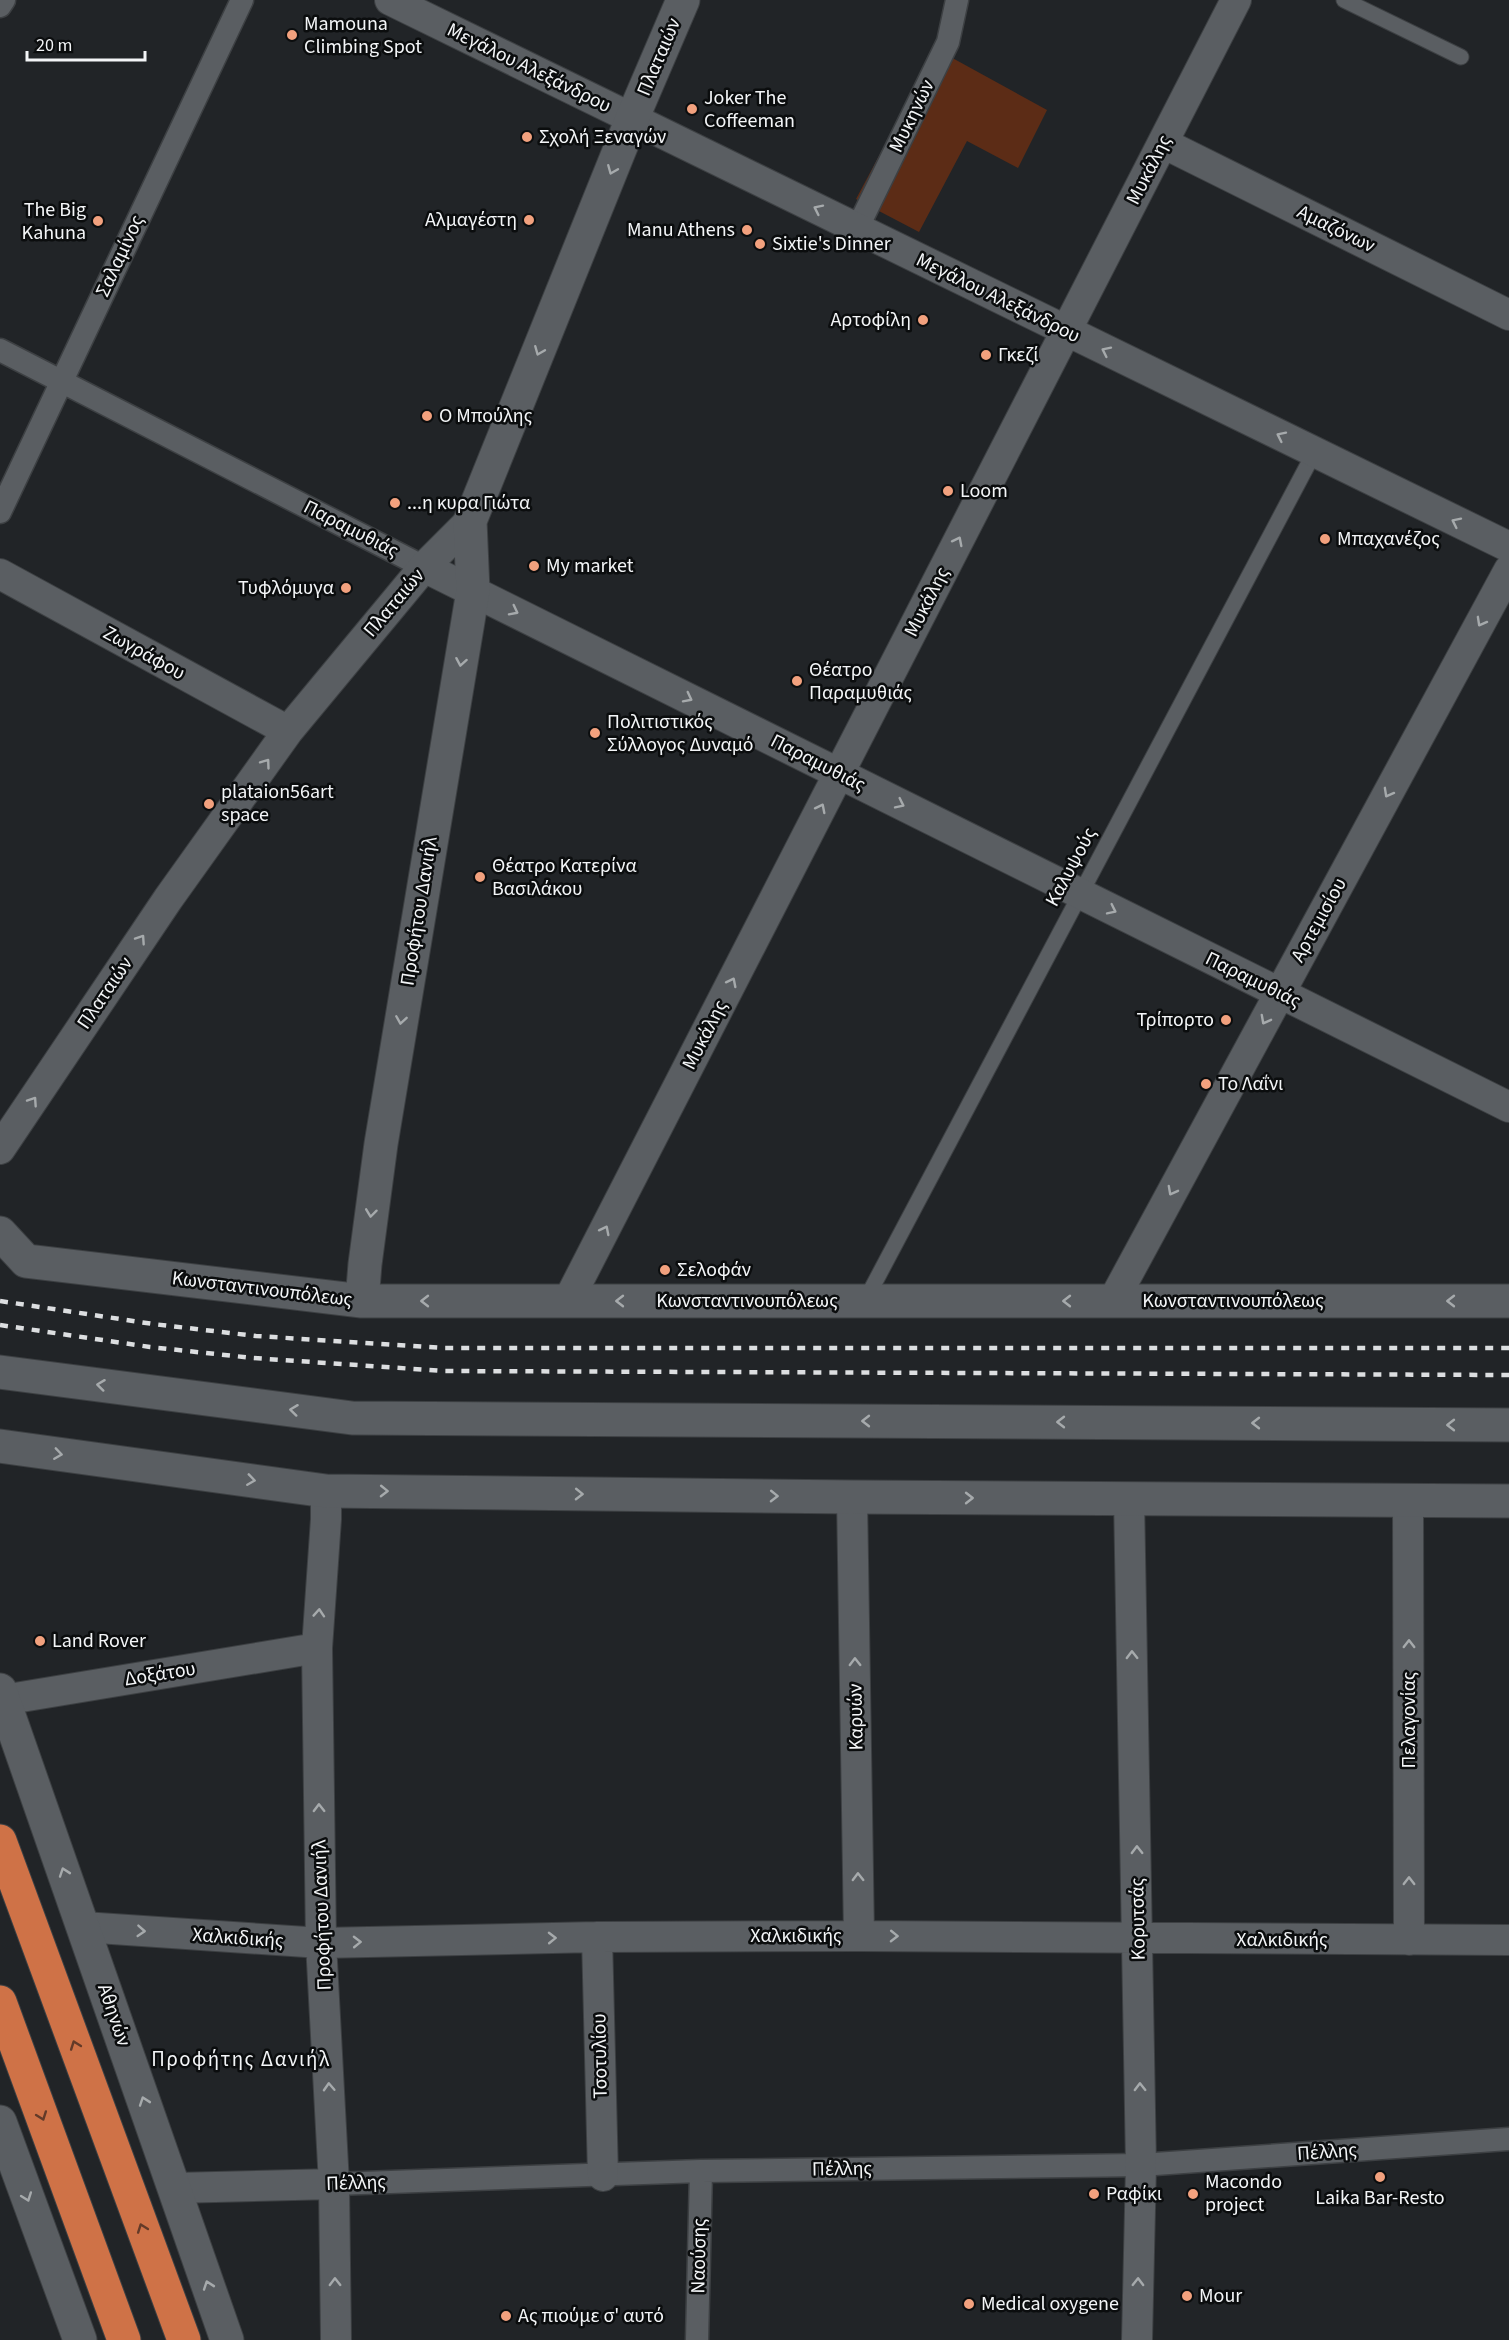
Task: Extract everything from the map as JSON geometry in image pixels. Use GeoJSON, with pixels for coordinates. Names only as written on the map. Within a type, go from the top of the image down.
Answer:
{"type":"FeatureCollection","features":[{"type":"Feature","properties":{"kind":"highway"},"geometry":{"type":"LineString","coordinates":[[0,1841],[184,2340]]}},
{"type":"Feature","properties":{"kind":"highway"},"geometry":{"type":"LineString","coordinates":[[0,2002],[124,2340]]}},
{"type":"Feature","properties":{"kind":"main road","name":"Πλαταιών"},"geometry":{"type":"LineString","coordinates":[[470,521],[632,119],[683,0]]}},
{"type":"Feature","properties":{"kind":"main road","name":"Προφήτου Δανιήλ"},"geometry":{"type":"LineString","coordinates":[[362,1301],[381,1144],[473,591],[470,521]]}},
{"type":"Feature","properties":{"kind":"main road","name":"Κωνσταντινουπόλεως"},"geometry":{"type":"LineString","coordinates":[[0,1233],[26,1261],[362,1301],[1509,1301]]}},
{"type":"Feature","properties":{"kind":"main road"},"geometry":{"type":"LineString","coordinates":[[0,1372],[352,1418],[1509,1425]]}},
{"type":"Feature","properties":{"kind":"main road"},"geometry":{"type":"LineString","coordinates":[[0,1446],[326,1491],[1509,1501]]}},
{"type":"Feature","properties":{"kind":"main road","name":"Αθηνών"},"geometry":{"type":"LineString","coordinates":[[2,1695],[227,2340]]}},
{"type":"Feature","properties":{"kind":"main road"},"geometry":{"type":"LineString","coordinates":[[0,2122],[80,2340]]}},
{"type":"Feature","properties":{"kind":"street"},"geometry":{"type":"LineString","coordinates":[[0,6],[4,0]]}},
{"type":"Feature","properties":{"kind":"street","name":"Σαλαμίνος"},"geometry":{"type":"LineString","coordinates":[[0,513],[242,0]]}},
{"type":"Feature","properties":{"kind":"street","name":"Μεγάλου Αλεξάνδρου"},"geometry":{"type":"LineString","coordinates":[[390,0],[1509,547]]}},
{"type":"Feature","properties":{"kind":"street","name":"Μυκηνών"},"geometry":{"type":"LineString","coordinates":[[857,229],[948,42],[957,0]]}},
{"type":"Feature","properties":{"kind":"street","name":"Μυκάλης"},"geometry":{"type":"LineString","coordinates":[[568,1301],[1236,0]]}},
{"type":"Feature","properties":{"kind":"street","name":"Αμαζόνων"},"geometry":{"type":"LineString","coordinates":[[1163,143],[1509,315]]}},
{"type":"Feature","properties":{"kind":"street","name":"Παραμυθιάς"},"geometry":{"type":"LineString","coordinates":[[0,350],[424,567],[1509,1107]]}},
{"type":"Feature","properties":{"kind":"street","name":"Πλαταιών"},"geometry":{"type":"LineString","coordinates":[[0,1149],[168,899],[288,732],[424,567],[470,521]]}},
{"type":"Feature","properties":{"kind":"street","name":"Αρτεμισίου"},"geometry":{"type":"LineString","coordinates":[[1113,1301],[1509,570]]}},
{"type":"Feature","properties":{"kind":"street","name":"Ζωγράφου"},"geometry":{"type":"LineString","coordinates":[[0,574],[288,732]]}},
{"type":"Feature","properties":{"kind":"street","name":"Προφήτου Δανιήλ"},"geometry":{"type":"LineString","coordinates":[[326,1491],[317,1648],[321,1943],[334,2184],[336,2340]]}},
{"type":"Feature","properties":{"kind":"street","name":"Καρυών"},"geometry":{"type":"LineString","coordinates":[[852,1497],[859,1936]]}},
{"type":"Feature","properties":{"kind":"street","name":"Κορυτσάς"},"geometry":{"type":"LineString","coordinates":[[1129,1498],[1139,1939],[1141,2165],[1137,2340]]}},
{"type":"Feature","properties":{"kind":"street","name":"Πελαγονίας"},"geometry":{"type":"LineString","coordinates":[[1408,1500],[1409,1940]]}},
{"type":"Feature","properties":{"kind":"street","name":"Δοξάτου"},"geometry":{"type":"LineString","coordinates":[[2,1695],[317,1648]]}},
{"type":"Feature","properties":{"kind":"street","name":"Χαλκιδικής"},"geometry":{"type":"LineString","coordinates":[[83,1927],[321,1943],[597,1936],[1509,1941]]}},
{"type":"Feature","properties":{"kind":"street","name":"Τσοτυλίου"},"geometry":{"type":"LineString","coordinates":[[597,1936],[603,2176]]}},
{"type":"Feature","properties":{"kind":"street","name":"Πέλλης"},"geometry":{"type":"LineString","coordinates":[[174,2188],[603,2176],[701,2171],[1141,2165],[1509,2139]]}},
{"type":"Feature","properties":{"kind":"street","name":"Ναούσης"},"geometry":{"type":"LineString","coordinates":[[697,2340],[701,2171]]}},
{"type":"Feature","properties":{"kind":"lane"},"geometry":{"type":"LineString","coordinates":[[1344,0],[1461,57]]}},
{"type":"Feature","properties":{"kind":"lane","name":"Καλυψούς"},"geometry":{"type":"LineString","coordinates":[[865,1301],[1314,453]]}},
{"type":"Feature","properties":{"kind":"shaded area"},"geometry":{"type":"Polygon","coordinates":[[[936,49],[1047,110],[1018,168],[967,141],[919,232],[856,199],[936,49]]]}},
{"type":"Feature","properties":{"kind":"railway"},"geometry":{"type":"LineString","coordinates":[[0,1301],[153,1324],[256,1336],[445,1348],[1509,1348]]}},
{"type":"Feature","properties":{"kind":"railway"},"geometry":{"type":"LineString","coordinates":[[0,1325],[150,1347],[253,1358],[444,1371],[1509,1375]]}},
{"type":"Feature","properties":{"kind":"place","name":"Mamouna Climbing Spot"},"geometry":{"type":"Point","coordinates":[292,35]}},
{"type":"Feature","properties":{"kind":"place","name":"Joker The Coffeeman"},"geometry":{"type":"Point","coordinates":[692,109]}},
{"type":"Feature","properties":{"kind":"place","name":"Σχολή Ξεναγών"},"geometry":{"type":"Point","coordinates":[527,137]}},
{"type":"Feature","properties":{"kind":"place","name":"Αλμαγέστη"},"geometry":{"type":"Point","coordinates":[529,220]}},
{"type":"Feature","properties":{"kind":"place","name":"The Big Kahuna"},"geometry":{"type":"Point","coordinates":[98,221]}},
{"type":"Feature","properties":{"kind":"place","name":"Manu Athens"},"geometry":{"type":"Point","coordinates":[747,230]}},
{"type":"Feature","properties":{"kind":"place","name":"Sixtie's Dinner"},"geometry":{"type":"Point","coordinates":[760,244]}},
{"type":"Feature","properties":{"kind":"place","name":"Αρτοφίλη"},"geometry":{"type":"Point","coordinates":[923,320]}},
{"type":"Feature","properties":{"kind":"place","name":"Γκεζί"},"geometry":{"type":"Point","coordinates":[986,355]}},
{"type":"Feature","properties":{"kind":"place","name":"Ο Μπούλης"},"geometry":{"type":"Point","coordinates":[427,416]}},
{"type":"Feature","properties":{"kind":"place","name":"Loom"},"geometry":{"type":"Point","coordinates":[948,491]}},
{"type":"Feature","properties":{"kind":"place","name":"...η κυρα Γιώτα"},"geometry":{"type":"Point","coordinates":[395,503]}},
{"type":"Feature","properties":{"kind":"place","name":"Μπαχανέζος"},"geometry":{"type":"Point","coordinates":[1325,539]}},
{"type":"Feature","properties":{"kind":"place","name":"My market"},"geometry":{"type":"Point","coordinates":[534,566]}},
{"type":"Feature","properties":{"kind":"place","name":"Τυφλόμυγα"},"geometry":{"type":"Point","coordinates":[346,588]}},
{"type":"Feature","properties":{"kind":"place","name":"Θέατρο Παραμυθιάς"},"geometry":{"type":"Point","coordinates":[797,681]}},
{"type":"Feature","properties":{"kind":"place","name":"Πολιτιστικός Σύλλογος Δυναμό"},"geometry":{"type":"Point","coordinates":[595,733]}},
{"type":"Feature","properties":{"kind":"place","name":"plataion56art space"},"geometry":{"type":"Point","coordinates":[209,804]}},
{"type":"Feature","properties":{"kind":"place","name":"Θέατρο Κατερίνα Βασιλάκου"},"geometry":{"type":"Point","coordinates":[480,877]}},
{"type":"Feature","properties":{"kind":"place","name":"Τρίπορτο"},"geometry":{"type":"Point","coordinates":[1226,1020]}},
{"type":"Feature","properties":{"kind":"place","name":"Το Λαΐνι"},"geometry":{"type":"Point","coordinates":[1206,1084]}},
{"type":"Feature","properties":{"kind":"place","name":"Σελοφάν"},"geometry":{"type":"Point","coordinates":[665,1270]}},
{"type":"Feature","properties":{"kind":"place","name":"Land Rover"},"geometry":{"type":"Point","coordinates":[40,1641]}},
{"type":"Feature","properties":{"kind":"place","name":"Laika Bar-Resto"},"geometry":{"type":"Point","coordinates":[1380,2177]}},
{"type":"Feature","properties":{"kind":"place","name":"Ραφίκι"},"geometry":{"type":"Point","coordinates":[1094,2194]}},
{"type":"Feature","properties":{"kind":"place","name":"Macondo project"},"geometry":{"type":"Point","coordinates":[1193,2194]}},
{"type":"Feature","properties":{"kind":"place","name":"Mour"},"geometry":{"type":"Point","coordinates":[1187,2296]}},
{"type":"Feature","properties":{"kind":"place","name":"Medical oxygene"},"geometry":{"type":"Point","coordinates":[969,2304]}},
{"type":"Feature","properties":{"kind":"place","name":"Ας πιούμε σ' αυτό"},"geometry":{"type":"Point","coordinates":[506,2316]}},
{"type":"Feature","properties":{"kind":"district","name":"Προφήτης Δανιήλ"},"geometry":{"type":"Point","coordinates":[241,2059]}}]}
